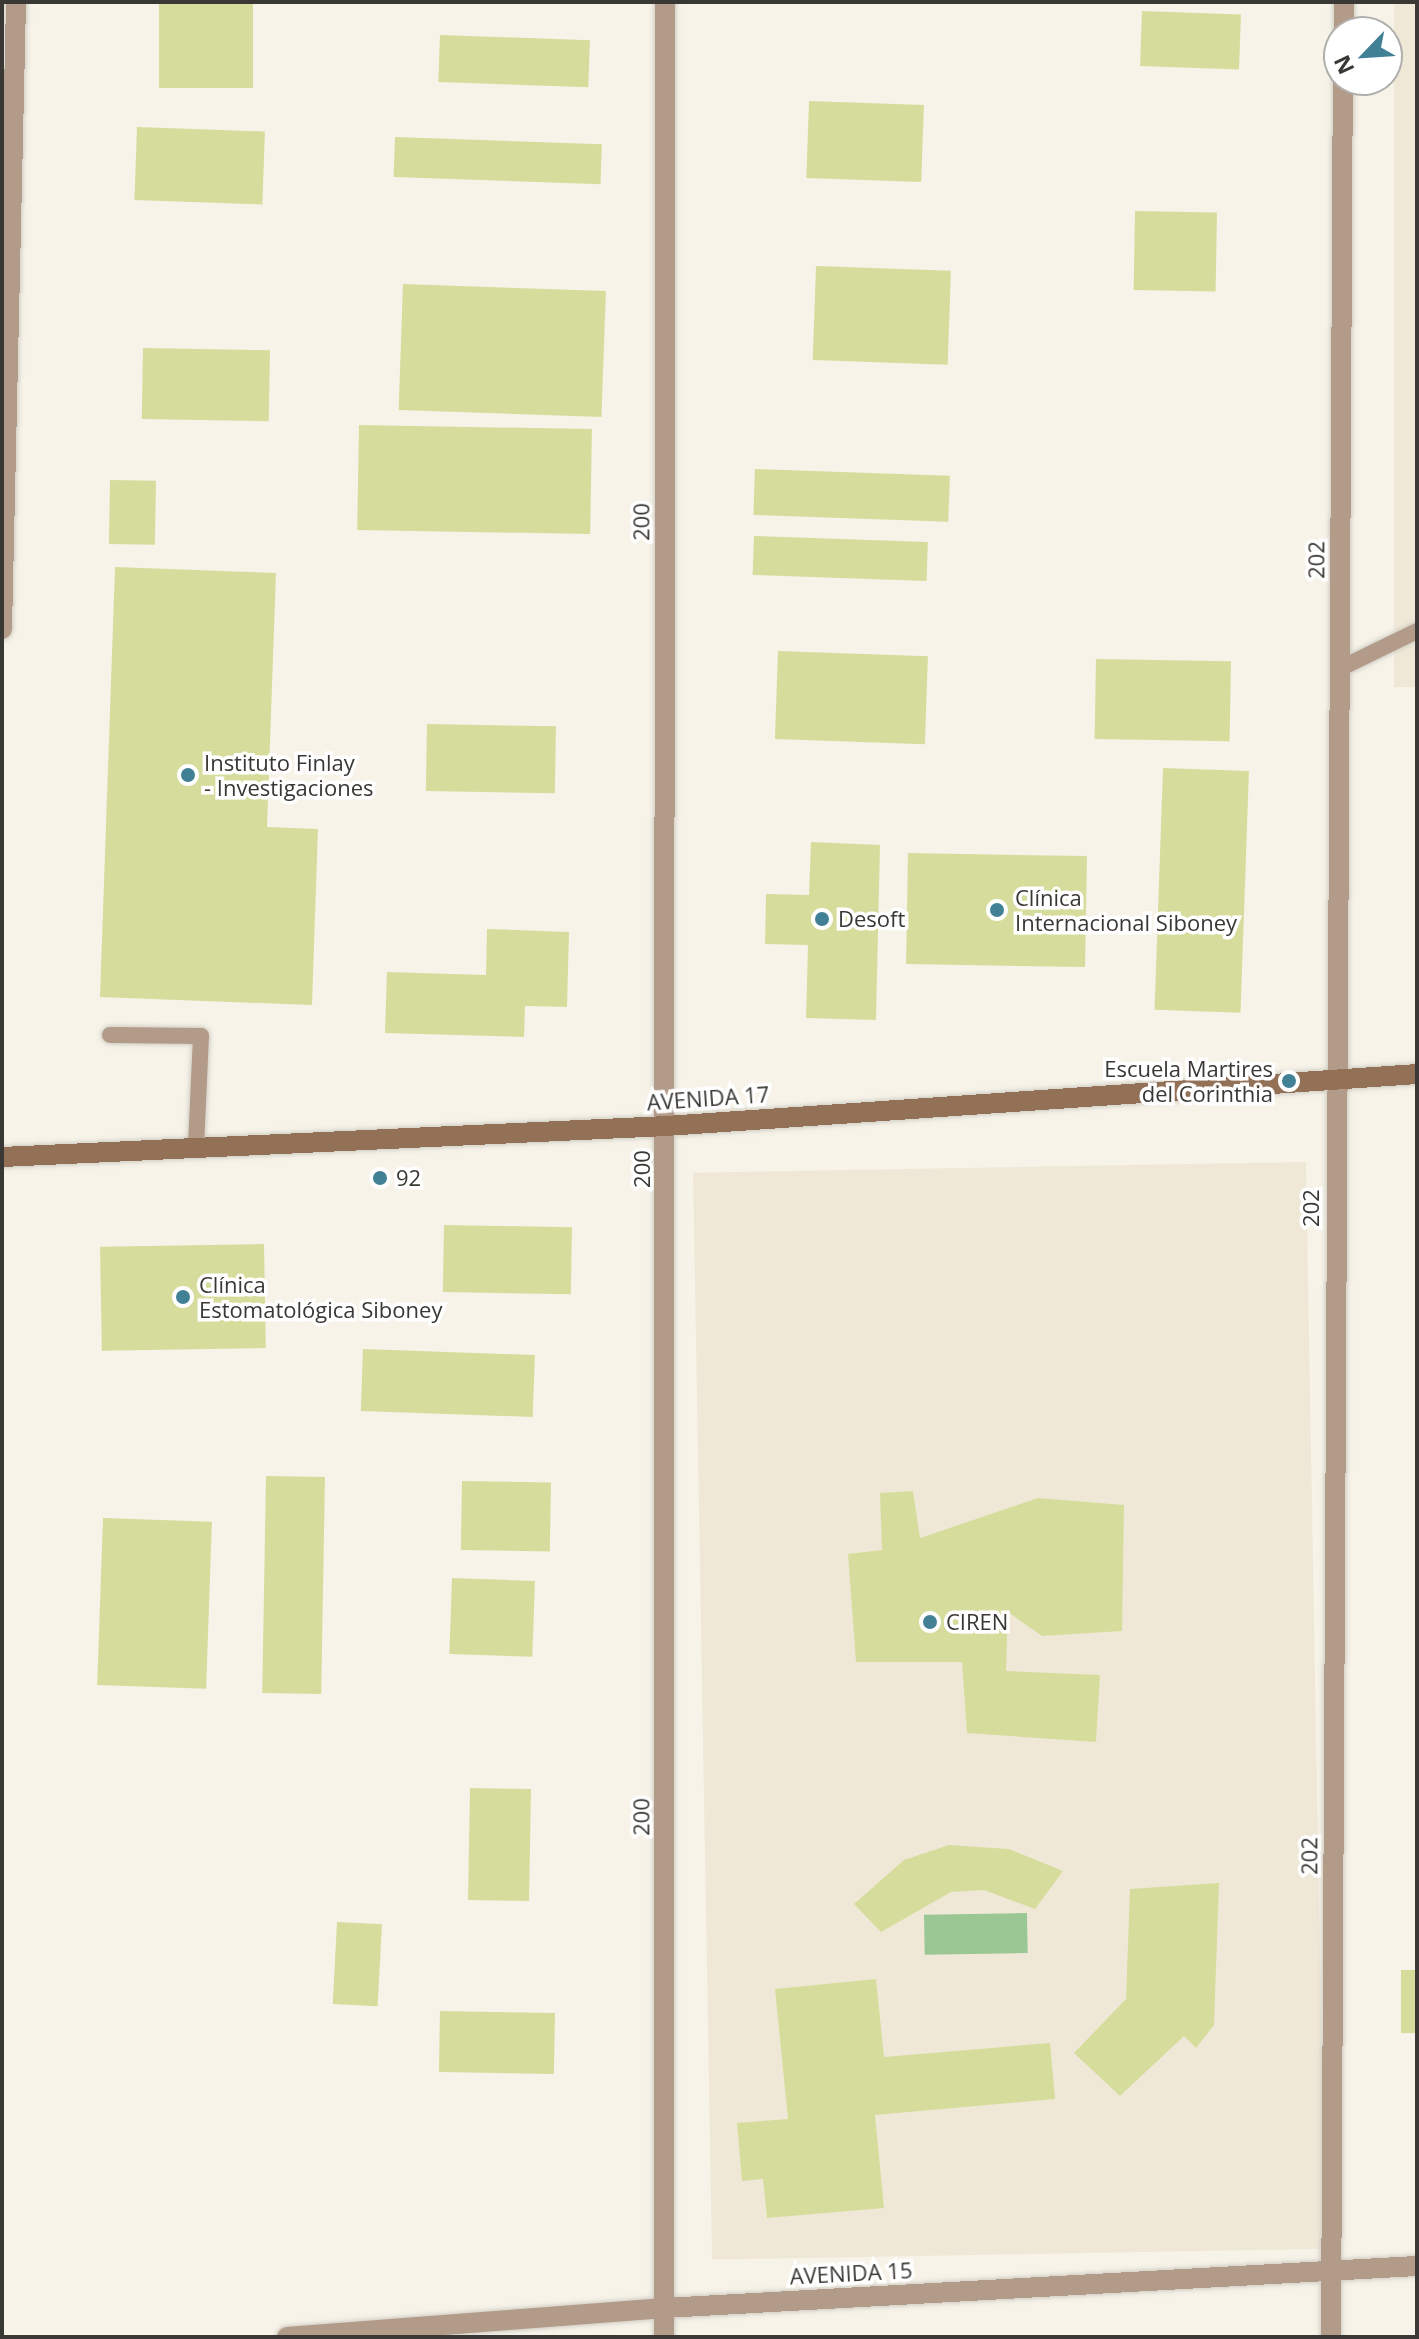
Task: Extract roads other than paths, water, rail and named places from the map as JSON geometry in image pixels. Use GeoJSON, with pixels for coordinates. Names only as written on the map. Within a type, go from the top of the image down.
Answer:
{"type":"FeatureCollection","features":[{"type":"Feature","properties":{"kind":"street"},"geometry":{"type":"LineString","coordinates":[[2,629],[16,2]]}},
{"type":"Feature","properties":{"kind":"street","name":"200"},"geometry":{"type":"LineString","coordinates":[[664,2337],[665,2]]}},
{"type":"Feature","properties":{"kind":"street","name":"202"},"geometry":{"type":"LineString","coordinates":[[1331,2337],[1343,96]]}},
{"type":"Feature","properties":{"kind":"street","name":"AVENIDA 17"},"geometry":{"type":"LineString","coordinates":[[2,1157],[666,1126],[1417,1074]]}},
{"type":"Feature","properties":{"kind":"street","name":"AVENIDA 15"},"geometry":{"type":"LineString","coordinates":[[287,2337],[665,2308],[1417,2266]]}},
{"type":"Feature","properties":{"kind":"lane"},"geometry":{"type":"LineString","coordinates":[[1339,669],[1417,631]]}},
{"type":"Feature","properties":{"kind":"lane"},"geometry":{"type":"LineString","coordinates":[[110,1035],[201,1036],[196,1148]]}},
{"type":"Feature","properties":{"kind":"place","name":"Instituto Finlay - Investigaciones"},"geometry":{"type":"Point","coordinates":[188,775]}},
{"type":"Feature","properties":{"kind":"place","name":"Clínica Internacional Siboney"},"geometry":{"type":"Point","coordinates":[997,910]}},
{"type":"Feature","properties":{"kind":"place","name":"Desoft"},"geometry":{"type":"Point","coordinates":[822,919]}},
{"type":"Feature","properties":{"kind":"place","name":"Escuela Martires del Corinthia"},"geometry":{"type":"Point","coordinates":[1289,1081]}},
{"type":"Feature","properties":{"kind":"place","name":"92"},"geometry":{"type":"Point","coordinates":[380,1178]}},
{"type":"Feature","properties":{"kind":"place","name":"Clínica Estomatológica Siboney"},"geometry":{"type":"Point","coordinates":[183,1297]}},
{"type":"Feature","properties":{"kind":"place","name":"CIREN"},"geometry":{"type":"Point","coordinates":[930,1622]}}]}
